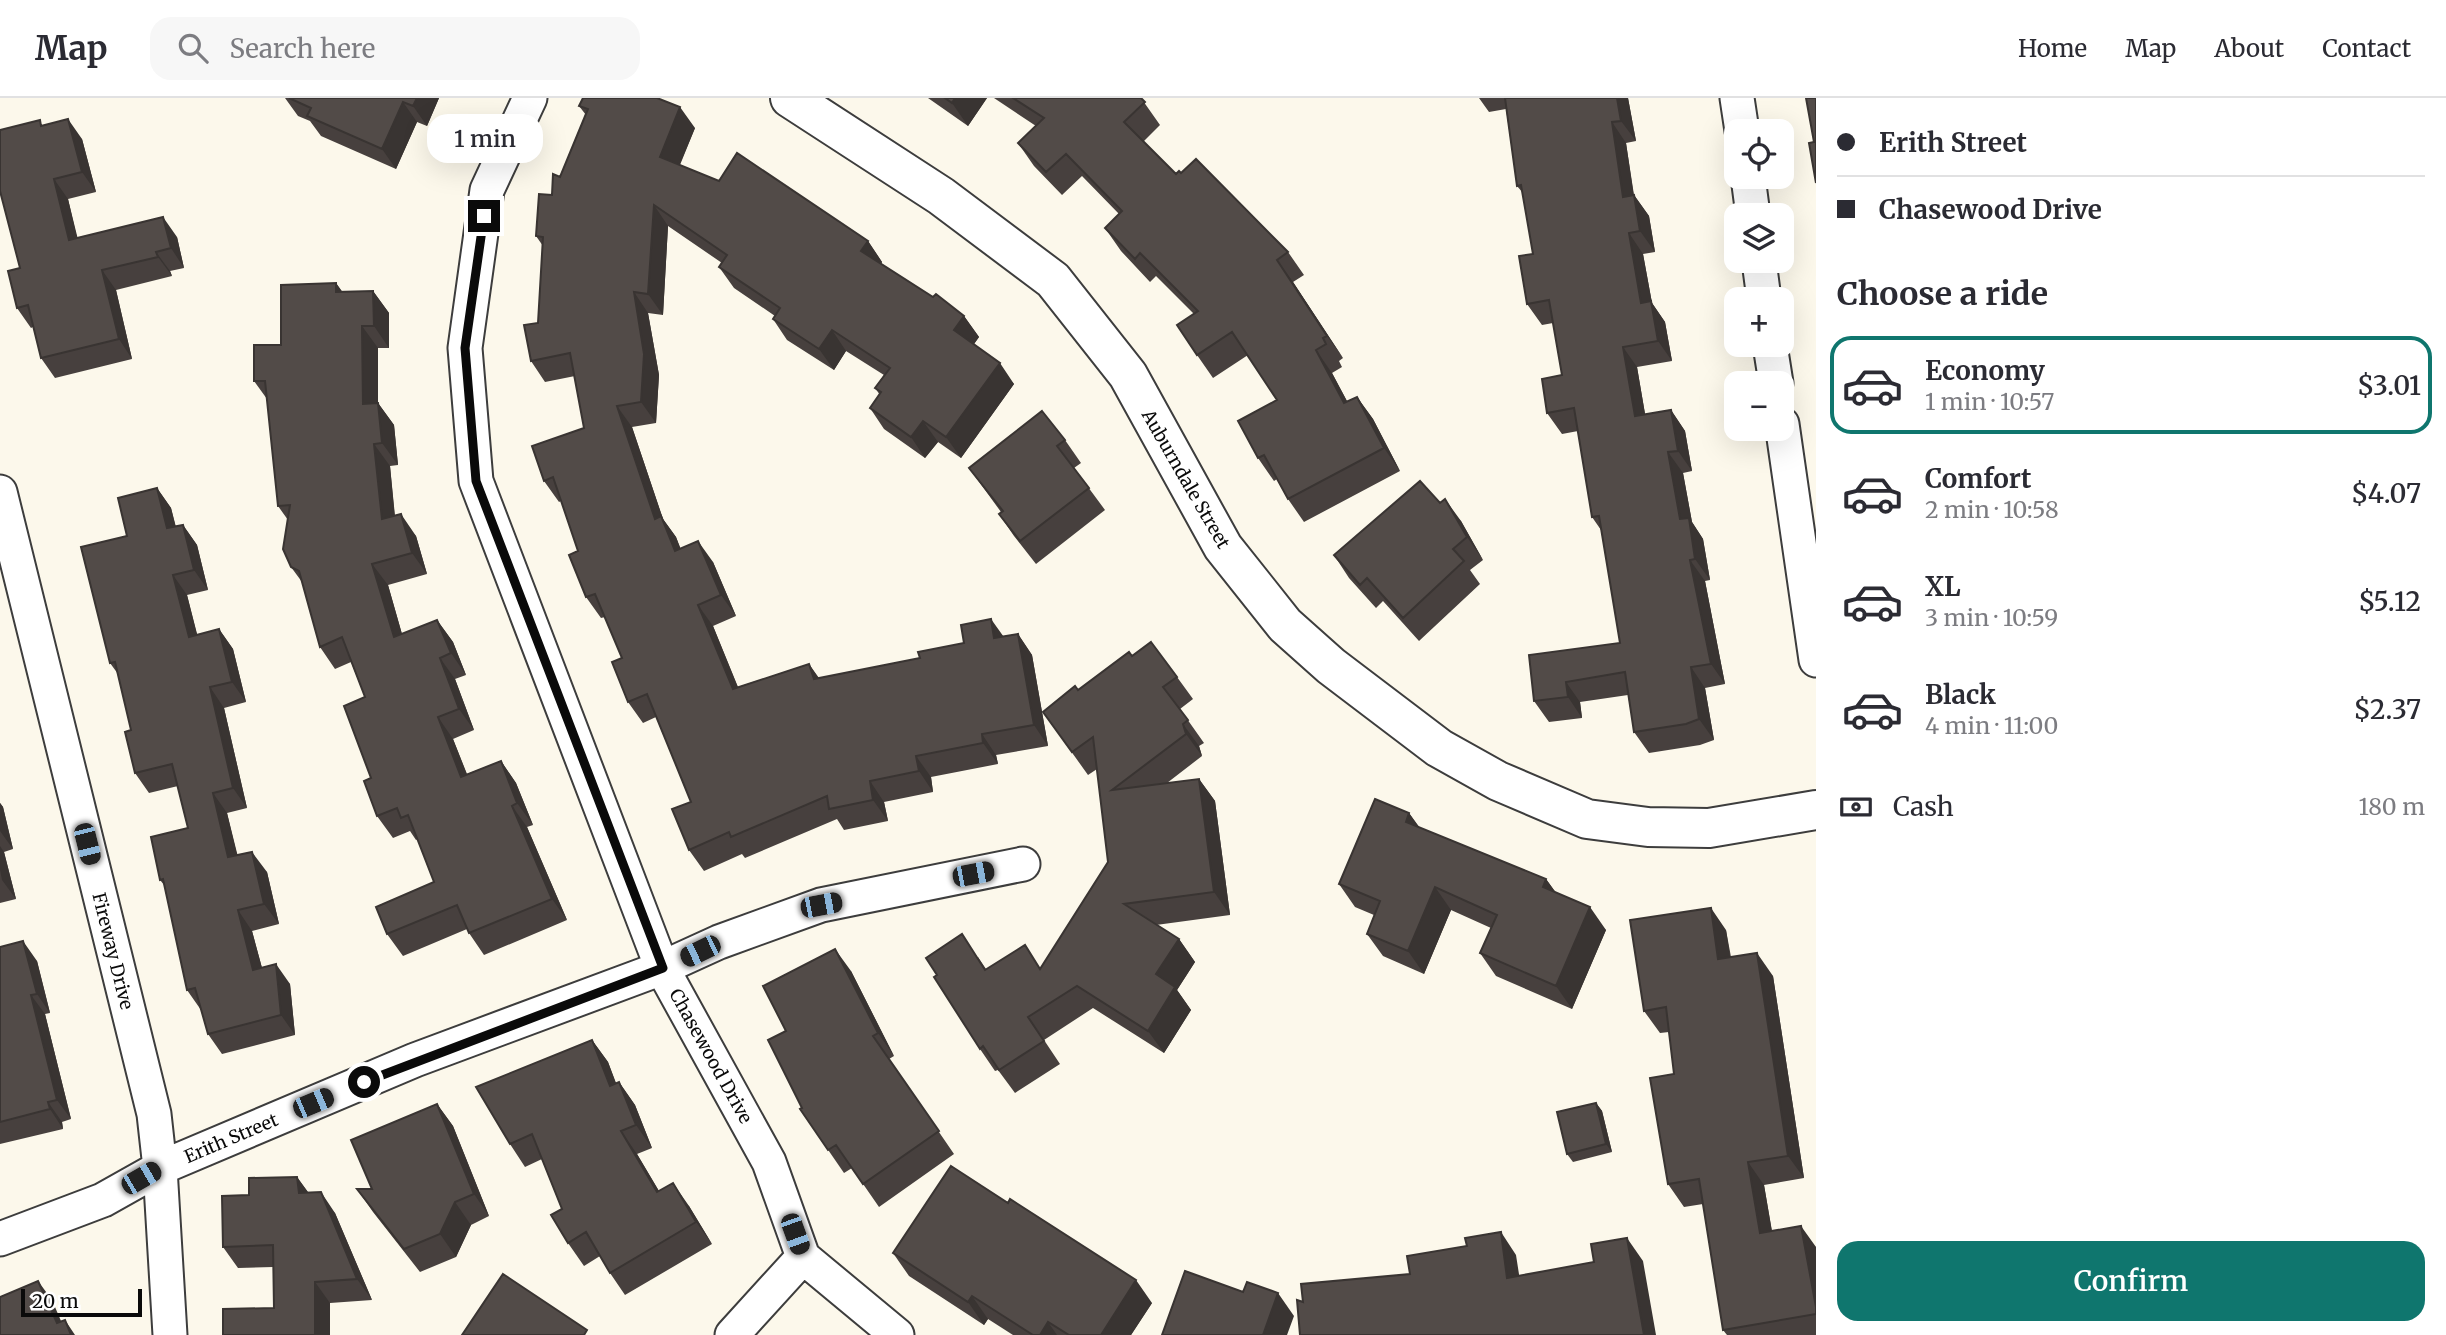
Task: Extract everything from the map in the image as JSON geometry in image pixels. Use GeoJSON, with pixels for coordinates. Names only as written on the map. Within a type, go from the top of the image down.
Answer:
{"type":"FeatureCollection","features":[{"type":"Feature","properties":{"kind":"street","name":"Chasewood Drive"},"geometry":{"type":"LineString","coordinates":[[530,98],[487,190],[465,348],[476,481],[663,968],[769,1162],[803,1257]]}},
{"type":"Feature","properties":{"kind":"street","name":"Auburndale Street"},"geometry":{"type":"LineString","coordinates":[[790,98],[942,195],[1053,280],[1128,375],[1223,547],[1285,625],[1331,666],[1439,748],[1498,781],[1587,820],[1648,827],[1709,828],[1816,810]]}},
{"type":"Feature","properties":{"kind":"street"},"geometry":{"type":"LineString","coordinates":[[1737,98],[1740,119]]}},
{"type":"Feature","properties":{"kind":"street"},"geometry":{"type":"LineString","coordinates":[[1784,441],[1816,660]]}},
{"type":"Feature","properties":{"kind":"street","name":"Fireway Drive"},"geometry":{"type":"LineString","coordinates":[[0,492],[154,1114],[160,1167],[170,1335]]}},
{"type":"Feature","properties":{"kind":"street","name":"Erith Street"},"geometry":{"type":"LineString","coordinates":[[0,1238],[103,1200],[160,1167],[415,1060],[663,968],[719,942],[821,905],[1024,864]]}},
{"type":"Feature","properties":{"kind":"street"},"geometry":{"type":"LineString","coordinates":[[732,1335],[803,1257],[897,1335]]}},
{"type":"Feature","properties":{"kind":"building"},"geometry":{"type":"Polygon","coordinates":[[[289,98],[417,98],[413,106],[403,102],[382,149],[307,116],[311,108],[289,98]]]}},
{"type":"Feature","properties":{"kind":"building"},"geometry":{"type":"Polygon","coordinates":[[[583,98],[657,98],[680,107],[660,157],[719,181],[737,153],[868,241],[861,251],[933,297],[936,294],[964,316],[954,330],[1000,363],[946,437],[923,421],[911,437],[870,408],[881,392],[875,388],[890,368],[832,330],[819,349],[773,319],[780,308],[719,267],[727,255],[654,205],[648,294],[634,292],[644,354],[641,402],[617,406],[655,519],[661,516],[675,551],[698,541],[721,595],[698,605],[733,689],[809,664],[814,679],[920,658],[918,652],[964,643],[961,625],[991,619],[994,638],[1018,634],[1034,725],[982,734],[983,743],[916,756],[919,771],[870,781],[873,800],[829,809],[827,796],[731,837],[729,832],[689,850],[672,809],[691,802],[647,694],[628,702],[612,662],[622,658],[595,594],[586,597],[569,555],[578,551],[553,477],[544,481],[532,446],[584,428],[570,353],[531,361],[524,325],[538,323],[543,237],[536,236],[539,194],[552,195],[553,174],[560,177],[588,109],[579,106],[583,98]]]}},
{"type":"Feature","properties":{"kind":"building"},"geometry":{"type":"Polygon","coordinates":[[[1013,98],[1141,98],[1145,102],[1124,122],[1176,174],[1179,171],[1181,173],[1196,159],[1288,252],[1277,260],[1327,336],[1323,338],[1326,344],[1316,350],[1344,403],[1357,397],[1384,448],[1288,499],[1264,455],[1258,458],[1238,421],[1277,400],[1232,332],[1197,355],[1177,325],[1198,311],[1140,253],[1135,259],[1105,228],[1122,211],[1066,154],[1046,172],[1018,143],[1044,118],[1013,98]]]}},
{"type":"Feature","properties":{"kind":"building"},"geometry":{"type":"Polygon","coordinates":[[[1505,98],[1617,98],[1621,121],[1612,122],[1623,197],[1634,195],[1640,231],[1629,233],[1641,303],[1651,301],[1658,341],[1623,347],[1635,416],[1671,410],[1678,451],[1668,452],[1680,519],[1689,518],[1695,559],[1690,560],[1711,664],[1691,667],[1699,719],[1686,724],[1634,732],[1625,672],[1566,682],[1568,697],[1534,701],[1529,655],[1620,643],[1599,516],[1592,517],[1574,408],[1547,413],[1542,379],[1562,375],[1549,300],[1527,304],[1519,256],[1533,254],[1521,185],[1517,186],[1505,98]]]}},
{"type":"Feature","properties":{"kind":"building"},"geometry":{"type":"Polygon","coordinates":[[[1806,98],[1816,98],[1816,183],[1809,143],[1814,142],[1806,98]]]}},
{"type":"Feature","properties":{"kind":"building"},"geometry":{"type":"Polygon","coordinates":[[[68,119],[82,172],[54,179],[69,240],[163,217],[171,248],[156,252],[158,257],[102,270],[119,339],[41,358],[28,305],[17,308],[8,271],[20,268],[0,191],[0,130],[40,120],[41,126],[68,119]]]}},
{"type":"Feature","properties":{"kind":"building"},"geometry":{"type":"Polygon","coordinates":[[[336,283],[336,292],[373,291],[374,326],[362,326],[363,404],[378,403],[382,443],[374,444],[382,519],[401,514],[412,553],[372,564],[394,637],[437,620],[451,653],[440,658],[459,709],[438,717],[461,777],[501,761],[517,803],[512,806],[552,899],[469,933],[457,905],[387,934],[376,907],[434,882],[408,815],[401,818],[397,808],[377,816],[364,781],[371,778],[344,706],[365,697],[342,637],[320,647],[299,571],[291,567],[283,549],[290,505],[278,506],[265,381],[254,381],[254,345],[281,345],[281,285],[336,283]]]}},
{"type":"Feature","properties":{"kind":"building"},"geometry":{"type":"Polygon","coordinates":[[[1042,411],[1065,440],[1057,446],[1089,488],[1020,541],[999,514],[1003,511],[969,468],[1042,411]]]}},
{"type":"Feature","properties":{"kind":"building"},"geometry":{"type":"Polygon","coordinates":[[[1420,481],[1440,503],[1445,499],[1467,537],[1453,549],[1464,561],[1403,618],[1367,578],[1360,585],[1334,555],[1420,481]]]}},
{"type":"Feature","properties":{"kind":"building"},"geometry":{"type":"Polygon","coordinates":[[[157,488],[167,528],[183,525],[194,570],[173,575],[189,637],[219,629],[232,682],[210,687],[233,788],[213,793],[228,857],[252,852],[264,904],[238,910],[253,970],[276,964],[281,1015],[208,1034],[195,988],[187,990],[151,837],[188,828],[172,764],[135,773],[125,732],[131,730],[115,662],[110,663],[81,547],[127,536],[118,498],[157,488]]]}},
{"type":"Feature","properties":{"kind":"building"},"geometry":{"type":"Polygon","coordinates":[[[1151,642],[1177,677],[1163,687],[1188,720],[1183,724],[1186,734],[1112,790],[1199,779],[1214,892],[1124,904],[1179,939],[1156,974],[1175,987],[1148,1031],[1077,986],[1028,1017],[1044,1041],[999,1070],[983,1046],[980,1049],[934,977],[937,975],[926,958],[962,934],[985,970],[1025,945],[1040,969],[1108,862],[1093,737],[1072,752],[1043,712],[1075,686],[1078,690],[1129,652],[1132,656],[1151,642]]]}},
{"type":"Feature","properties":{"kind":"building"},"geometry":{"type":"Polygon","coordinates":[[[1375,799],[1409,813],[1406,822],[1546,879],[1543,887],[1590,907],[1556,986],[1480,953],[1497,915],[1435,887],[1408,951],[1367,934],[1380,901],[1339,884],[1375,799]]]}},
{"type":"Feature","properties":{"kind":"building"},"geometry":{"type":"Polygon","coordinates":[[[1711,908],[1718,959],[1757,953],[1788,1156],[1748,1162],[1760,1233],[1801,1226],[1816,1307],[1816,1314],[1723,1330],[1699,1179],[1668,1184],[1650,1078],[1674,1074],[1666,1007],[1644,1011],[1630,920],[1711,908]]]}},
{"type":"Feature","properties":{"kind":"building"},"geometry":{"type":"Polygon","coordinates":[[[23,941],[37,994],[31,995],[57,1100],[48,1102],[50,1109],[0,1122],[0,947],[23,941]]]}},
{"type":"Feature","properties":{"kind":"building"},"geometry":{"type":"Polygon","coordinates":[[[835,949],[878,1033],[873,1036],[939,1131],[863,1184],[836,1145],[828,1150],[800,1109],[802,1108],[768,1040],[786,1031],[763,986],[835,949]]]}},
{"type":"Feature","properties":{"kind":"building"},"geometry":{"type":"Polygon","coordinates":[[[592,1040],[610,1086],[619,1082],[636,1125],[621,1131],[657,1192],[673,1183],[696,1222],[610,1273],[586,1232],[568,1243],[551,1215],[562,1209],[532,1134],[510,1144],[476,1087],[592,1040]]]}},
{"type":"Feature","properties":{"kind":"building"},"geometry":{"type":"Polygon","coordinates":[[[1596,1103],[1606,1144],[1567,1154],[1557,1112],[1596,1103]]]}},
{"type":"Feature","properties":{"kind":"building"},"geometry":{"type":"Polygon","coordinates":[[[437,1104],[474,1194],[455,1202],[440,1234],[404,1249],[357,1189],[372,1189],[351,1140],[437,1104]]]}},
{"type":"Feature","properties":{"kind":"building"},"geometry":{"type":"Polygon","coordinates":[[[951,1166],[1008,1203],[1010,1199],[1136,1280],[1101,1335],[1069,1335],[1048,1322],[1040,1335],[1033,1335],[972,1296],[968,1302],[893,1253],[951,1166]]]}},
{"type":"Feature","properties":{"kind":"building"},"geometry":{"type":"Polygon","coordinates":[[[297,1177],[299,1193],[321,1192],[357,1279],[315,1282],[315,1335],[223,1335],[223,1309],[274,1308],[273,1245],[223,1247],[222,1196],[249,1195],[249,1178],[297,1177]]]}},
{"type":"Feature","properties":{"kind":"building"},"geometry":{"type":"Polygon","coordinates":[[[1501,1232],[1507,1278],[1594,1262],[1591,1244],[1627,1238],[1644,1335],[1300,1335],[1297,1300],[1303,1302],[1301,1284],[1410,1274],[1407,1256],[1467,1246],[1465,1238],[1501,1232]]]}},
{"type":"Feature","properties":{"kind":"building"},"geometry":{"type":"Polygon","coordinates":[[[1185,1271],[1243,1292],[1247,1282],[1278,1293],[1263,1335],[1162,1335],[1185,1271]]]}},
{"type":"Feature","properties":{"kind":"building"},"geometry":{"type":"Polygon","coordinates":[[[503,1274],[587,1330],[584,1335],[462,1335],[503,1274]]]}},
{"type":"Feature","properties":{"kind":"building"},"geometry":{"type":"Polygon","coordinates":[[[38,1281],[57,1323],[65,1320],[71,1335],[0,1335],[0,1297],[38,1281]]]}},
{"type":"Feature","properties":{"kind":"route"},"geometry":{"type":"LineString","coordinates":[[364,1082],[415,1060],[663,968],[476,481],[465,348],[484,216]]}}]}
